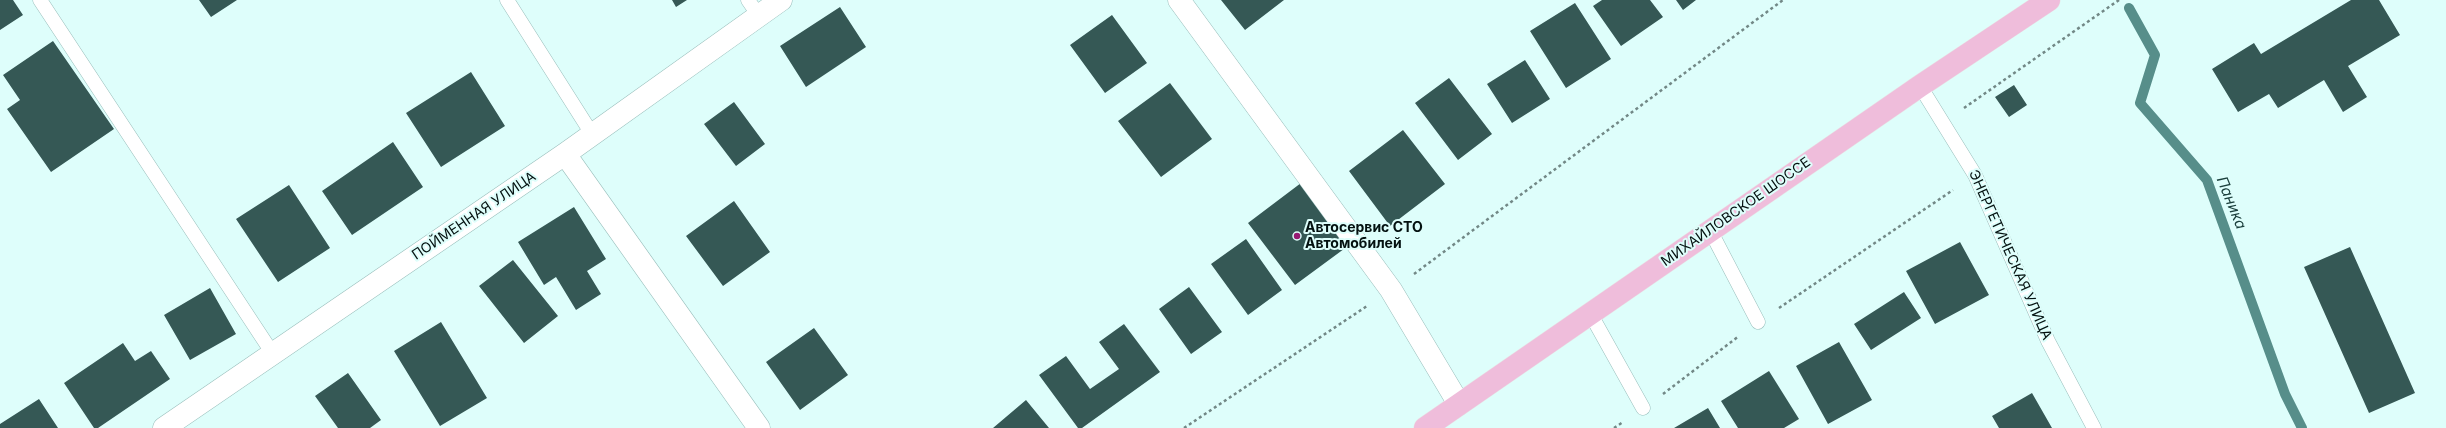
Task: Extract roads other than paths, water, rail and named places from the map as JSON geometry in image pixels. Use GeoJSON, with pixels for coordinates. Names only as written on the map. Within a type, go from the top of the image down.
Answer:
{"type":"FeatureCollection","features":[{"type":"Feature","properties":{"kind":"main road","name":"МИХАЙЛОВСКОЕ ШОССЕ"},"geometry":{"type":"LineString","coordinates":[[1425,428],[1590,312],[2037,4]]}},
{"type":"Feature","properties":{"kind":"street","name":"ПОЙМЕННАЯ УЛИЦА"},"geometry":{"type":"LineString","coordinates":[[164,428],[565,154],[753,8],[781,0]]}},
{"type":"Feature","properties":{"kind":"street"},"geometry":{"type":"LineString","coordinates":[[1178,0],[1391,290],[1459,404]]}},
{"type":"Feature","properties":{"kind":"street"},"geometry":{"type":"LineString","coordinates":[[565,154],[759,428]]}},
{"type":"Feature","properties":{"kind":"lane"},"geometry":{"type":"LineString","coordinates":[[40,0],[273,354]]}},
{"type":"Feature","properties":{"kind":"lane"},"geometry":{"type":"LineString","coordinates":[[507,0],[592,134]]}},
{"type":"Feature","properties":{"kind":"lane","name":"ЭНЕРГЕТИЧЕСКАЯ УЛИЦА"},"geometry":{"type":"LineString","coordinates":[[1920,86],[1944,122],[1975,175],[2048,341],[2094,428]]}},
{"type":"Feature","properties":{"kind":"lane"},"geometry":{"type":"LineString","coordinates":[[1710,230],[1758,322]]}},
{"type":"Feature","properties":{"kind":"lane"},"geometry":{"type":"LineString","coordinates":[[1590,312],[1644,408]]}},
{"type":"Feature","properties":{"kind":"waterway","name":"Паника"},"geometry":{"type":"LineString","coordinates":[[2129,8],[2155,55],[2140,103],[2207,180],[2285,394],[2302,428]]}},
{"type":"Feature","properties":{"kind":"place","name":"Автосервис СТО Автомобилей"},"geometry":{"type":"Point","coordinates":[1297,236]}}]}
